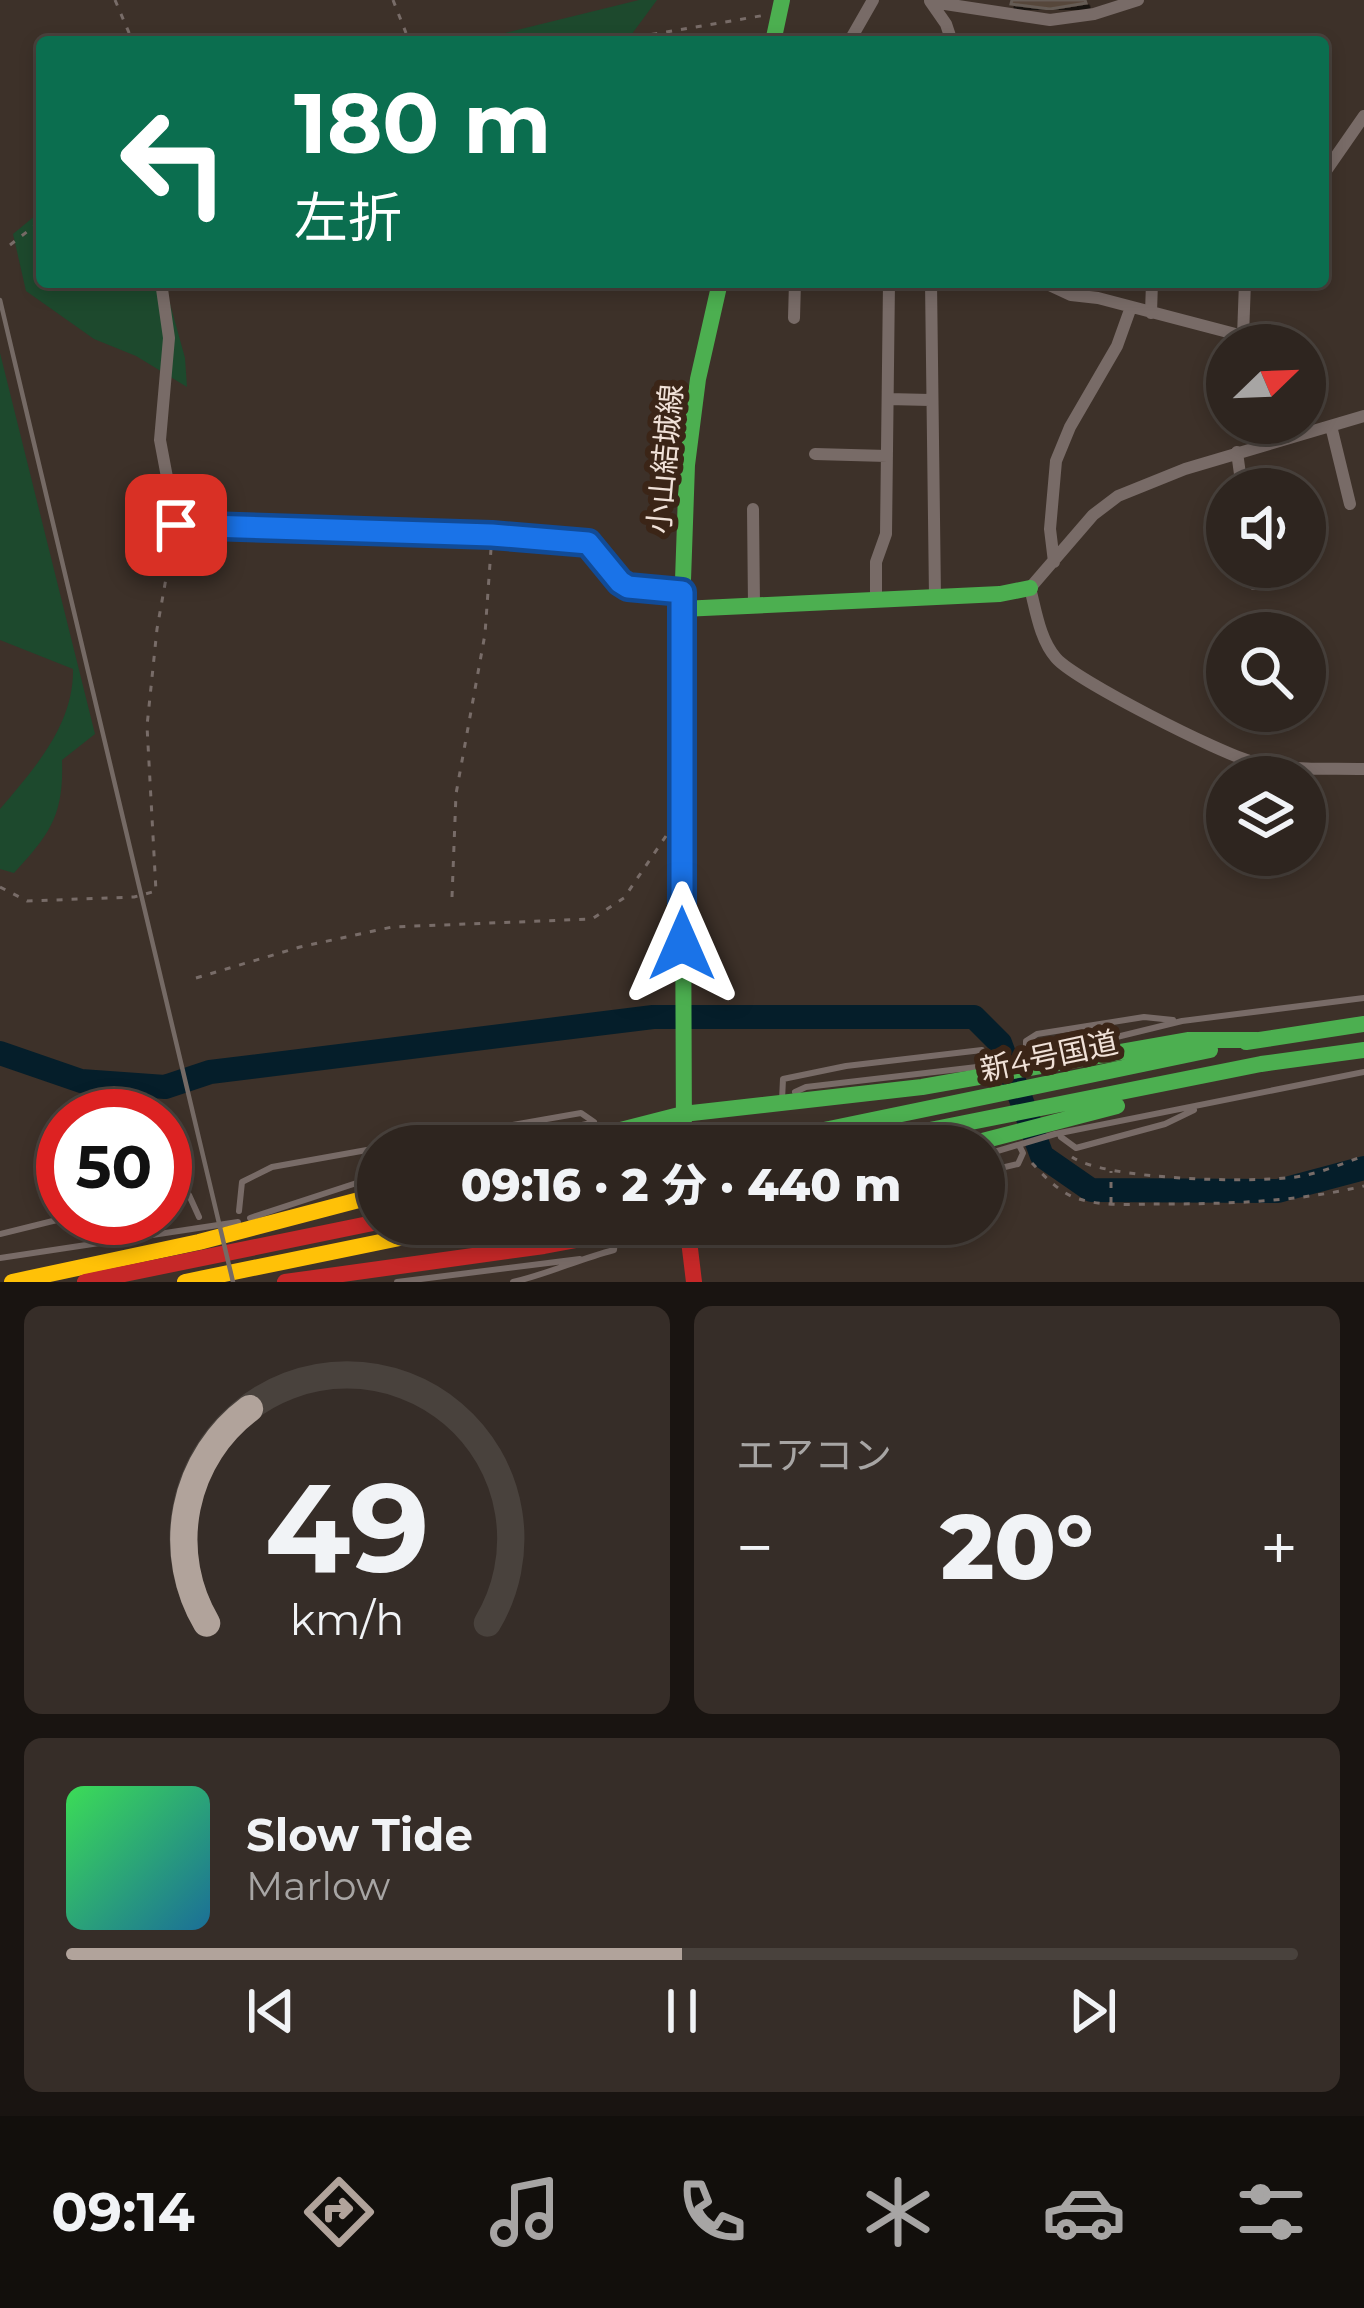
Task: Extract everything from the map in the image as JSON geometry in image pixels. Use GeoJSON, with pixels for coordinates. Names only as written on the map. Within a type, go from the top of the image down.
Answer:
{"type":"FeatureCollection","features":[{"type":"Feature","properties":{"kind":"main road"},"geometry":{"type":"LineString","coordinates":[[774,36],[781,6]]}},
{"type":"Feature","properties":{"kind":"main road","name":"小山結城線"},"geometry":{"type":"LineString","coordinates":[[683,1125],[682,600],[689,446],[719,288]]}},
{"type":"Feature","properties":{"kind":"main road"},"geometry":{"type":"LineString","coordinates":[[682,600],[754,606],[1000,594],[1030,588]]}},
{"type":"Feature","properties":{"kind":"main road","name":"新4号国道"},"geometry":{"type":"LineString","coordinates":[[850,1125],[1255,1040],[1364,1024]]}},
{"type":"Feature","properties":{"kind":"main road"},"geometry":{"type":"LineString","coordinates":[[615,1125],[782,1103],[1026,1059],[1190,1040],[1255,1040]]}},
{"type":"Feature","properties":{"kind":"main road","name":"新4号国道"},"geometry":{"type":"LineString","coordinates":[[952,1125],[1010,1113],[1055,1129],[1261,1064],[1364,1050]]}},
{"type":"Feature","properties":{"kind":"main road"},"geometry":{"type":"LineString","coordinates":[[1005,1145],[1021,1144],[1055,1129]]}},
{"type":"Feature","properties":{"kind":"main road"},"geometry":{"type":"LineString","coordinates":[[12,1282],[246,1233],[357,1201]]}},
{"type":"Feature","properties":{"kind":"main road"},"geometry":{"type":"LineString","coordinates":[[246,1233],[357,1224]]}},
{"type":"Feature","properties":{"kind":"main road"},"geometry":{"type":"LineString","coordinates":[[85,1282],[200,1243]]}},
{"type":"Feature","properties":{"kind":"main road"},"geometry":{"type":"LineString","coordinates":[[185,1282],[366,1245]]}},
{"type":"Feature","properties":{"kind":"main road"},"geometry":{"type":"LineString","coordinates":[[285,1282],[535,1245]]}},
{"type":"Feature","properties":{"kind":"main road"},"geometry":{"type":"LineString","coordinates":[[690,1245],[694,1282]]}},
{"type":"Feature","properties":{"kind":"street"},"geometry":{"type":"LineString","coordinates":[[852,36],[873,0]]}},
{"type":"Feature","properties":{"kind":"street"},"geometry":{"type":"LineString","coordinates":[[930,1],[1050,20],[1094,14],[1138,0]]}},
{"type":"Feature","properties":{"kind":"street"},"geometry":{"type":"LineString","coordinates":[[930,1],[950,36]]}},
{"type":"Feature","properties":{"kind":"street"},"geometry":{"type":"LineString","coordinates":[[1329,167],[1364,116]]}},
{"type":"Feature","properties":{"kind":"street"},"geometry":{"type":"LineString","coordinates":[[162,288],[169,338],[160,440],[176,525],[492,535],[588,543],[628,587],[682,600]]}},
{"type":"Feature","properties":{"kind":"street"},"geometry":{"type":"LineString","coordinates":[[794,318],[795,288]]}},
{"type":"Feature","properties":{"kind":"street"},"geometry":{"type":"LineString","coordinates":[[876,600],[875,562],[886,534],[890,288]]}},
{"type":"Feature","properties":{"kind":"street"},"geometry":{"type":"LineString","coordinates":[[932,288],[934,598]]}},
{"type":"Feature","properties":{"kind":"street"},"geometry":{"type":"LineString","coordinates":[[1056,288],[1206,329]]}},
{"type":"Feature","properties":{"kind":"street"},"geometry":{"type":"LineString","coordinates":[[1151,313],[1152,288]]}},
{"type":"Feature","properties":{"kind":"street"},"geometry":{"type":"LineString","coordinates":[[1245,288],[1245,324]]}},
{"type":"Feature","properties":{"kind":"street"},"geometry":{"type":"LineString","coordinates":[[1054,562],[1050,529],[1056,461],[1117,346],[1131,307]]}},
{"type":"Feature","properties":{"kind":"street"},"geometry":{"type":"LineString","coordinates":[[888,399],[930,400]]}},
{"type":"Feature","properties":{"kind":"street"},"geometry":{"type":"LineString","coordinates":[[1326,427],[1364,416]]}},
{"type":"Feature","properties":{"kind":"street"},"geometry":{"type":"LineString","coordinates":[[1331,426],[1350,504]]}},
{"type":"Feature","properties":{"kind":"street"},"geometry":{"type":"LineString","coordinates":[[1263,444],[1118,496],[1093,515],[1030,588],[1042,634],[1054,656],[1096,684],[1249,761],[1364,769]]}},
{"type":"Feature","properties":{"kind":"street"},"geometry":{"type":"LineString","coordinates":[[1238,452],[1240,468]]}},
{"type":"Feature","properties":{"kind":"street"},"geometry":{"type":"LineString","coordinates":[[815,454],[887,456]]}},
{"type":"Feature","properties":{"kind":"street"},"geometry":{"type":"LineString","coordinates":[[753,509],[754,606]]}},
{"type":"Feature","properties":{"kind":"lane"},"geometry":{"type":"LineString","coordinates":[[1182,1021],[1144,1017],[1037,1034],[1026,1041],[1026,1059],[1182,1021],[1364,998]]}},
{"type":"Feature","properties":{"kind":"lane"},"geometry":{"type":"LineString","coordinates":[[782,1103],[782,1079],[846,1066],[982,1050],[990,1066]]}},
{"type":"Feature","properties":{"kind":"lane"},"geometry":{"type":"LineString","coordinates":[[1055,1129],[1202,1106],[1364,1072]]}},
{"type":"Feature","properties":{"kind":"lane"},"geometry":{"type":"LineString","coordinates":[[1055,1129],[1076,1148],[1143,1130],[1202,1106]]}},
{"type":"Feature","properties":{"kind":"lane"},"geometry":{"type":"LineString","coordinates":[[512,1125],[581,1113],[594,1125]]}},
{"type":"Feature","properties":{"kind":"lane"},"geometry":{"type":"LineString","coordinates":[[1005,1149],[1021,1144],[1018,1164],[1005,1167]]}},
{"type":"Feature","properties":{"kind":"lane"},"geometry":{"type":"LineString","coordinates":[[239,1211],[242,1182],[272,1167],[357,1152]]}},
{"type":"Feature","properties":{"kind":"lane"},"geometry":{"type":"LineString","coordinates":[[0,1258],[200,1243],[246,1233],[357,1185]]}},
{"type":"Feature","properties":{"kind":"lane"},"geometry":{"type":"LineString","coordinates":[[192,1202],[199,1217]]}},
{"type":"Feature","properties":{"kind":"lane"},"geometry":{"type":"LineString","coordinates":[[0,1234],[36,1225]]}},
{"type":"Feature","properties":{"kind":"lane"},"geometry":{"type":"LineString","coordinates":[[398,1282],[580,1259],[614,1250],[615,1245]]}},
{"type":"Feature","properties":{"kind":"lane"},"geometry":{"type":"LineString","coordinates":[[512,1282],[550,1273],[580,1259]]}},
{"type":"Feature","properties":{"kind":"path"},"geometry":{"type":"LineString","coordinates":[[115,0],[130,36]]}},
{"type":"Feature","properties":{"kind":"path"},"geometry":{"type":"LineString","coordinates":[[392,0],[406,33]]}},
{"type":"Feature","properties":{"kind":"path"},"geometry":{"type":"LineString","coordinates":[[636,36],[781,6]]}},
{"type":"Feature","properties":{"kind":"path"},"geometry":{"type":"LineString","coordinates":[[10,245],[36,225]]}},
{"type":"Feature","properties":{"kind":"path"},"geometry":{"type":"LineString","coordinates":[[0,887],[27,901],[134,897],[156,891],[147,727],[157,629],[176,525]]}},
{"type":"Feature","properties":{"kind":"path"},"geometry":{"type":"LineString","coordinates":[[452,897],[456,794],[485,634],[492,535]]}},
{"type":"Feature","properties":{"kind":"path"},"geometry":{"type":"LineString","coordinates":[[196,978],[300,947],[392,927],[592,919],[624,898],[682,812]]}},
{"type":"Feature","properties":{"kind":"path"},"geometry":{"type":"LineString","coordinates":[[1055,1129],[1073,1159],[1111,1170],[1241,1178],[1300,1176],[1364,1156]]}},
{"type":"Feature","properties":{"kind":"path"},"geometry":{"type":"LineString","coordinates":[[1021,1144],[1047,1179],[1074,1197],[1111,1202],[1240,1204],[1364,1186]]}},
{"type":"Feature","properties":{"kind":"path"},"geometry":{"type":"LineString","coordinates":[[1111,1170],[1111,1202]]}},
{"type":"Feature","properties":{"kind":"green space"},"geometry":{"type":"Polygon","coordinates":[[[639,0],[657,0],[630,36],[492,36],[639,0]]]}},
{"type":"Feature","properties":{"kind":"green space"},"geometry":{"type":"Polygon","coordinates":[[[36,215],[36,288],[166,288],[185,358],[187,387],[136,356],[94,339],[26,291],[13,234],[36,215]]]}},
{"type":"Feature","properties":{"kind":"green space"},"geometry":{"type":"Polygon","coordinates":[[[0,353],[95,734],[62,760],[52,822],[14,873],[0,869],[0,809],[59,727],[72,689],[73,669],[0,640],[0,353]]]}},
{"type":"Feature","properties":{"kind":"building"},"geometry":{"type":"Polygon","coordinates":[[[1012,0],[1086,3],[1050,9],[1011,4],[1012,0]]]}},
{"type":"Feature","properties":{"kind":"waterway"},"geometry":{"type":"LineString","coordinates":[[0,1053],[81,1081],[165,1087],[210,1072],[653,1017],[974,1017],[1000,1043],[1042,1156],[1091,1190],[1278,1191],[1364,1168]]}},
{"type":"Feature","properties":{"kind":"railway"},"geometry":{"type":"LineString","coordinates":[[0,300],[233,1282]]}},
{"type":"Feature","properties":{"kind":"traffic: fast"},"geometry":{"type":"LineString","coordinates":[[774,36],[782,0]]}},
{"type":"Feature","properties":{"kind":"traffic: fast"},"geometry":{"type":"LineString","coordinates":[[684,1125],[682,609],[687,465],[698,379],[719,288]]}},
{"type":"Feature","properties":{"kind":"traffic: fast"},"geometry":{"type":"LineString","coordinates":[[682,609],[1000,594],[1030,588]]}},
{"type":"Feature","properties":{"kind":"traffic: fast"},"geometry":{"type":"LineString","coordinates":[[1246,1042],[1364,1024]]}},
{"type":"Feature","properties":{"kind":"traffic: fast"},"geometry":{"type":"LineString","coordinates":[[640,1125],[683,1114],[922,1087],[1189,1040],[1255,1040]]}},
{"type":"Feature","properties":{"kind":"traffic: fast"},"geometry":{"type":"LineString","coordinates":[[848,1125],[1210,1050]]}},
{"type":"Feature","properties":{"kind":"traffic: fast"},"geometry":{"type":"LineString","coordinates":[[955,1125],[1261,1064],[1364,1050]]}},
{"type":"Feature","properties":{"kind":"traffic: fast"},"geometry":{"type":"LineString","coordinates":[[1005,1135],[1117,1106]]}},
{"type":"Feature","properties":{"kind":"traffic: slow"},"geometry":{"type":"LineString","coordinates":[[12,1282],[199,1242],[357,1201]]}},
{"type":"Feature","properties":{"kind":"traffic: slow"},"geometry":{"type":"LineString","coordinates":[[185,1282],[366,1245]]}},
{"type":"Feature","properties":{"kind":"traffic: jam"},"geometry":{"type":"LineString","coordinates":[[85,1282],[357,1226]]}},
{"type":"Feature","properties":{"kind":"traffic: jam"},"geometry":{"type":"LineString","coordinates":[[285,1282],[549,1245]]}},
{"type":"Feature","properties":{"kind":"traffic: jam"},"geometry":{"type":"LineString","coordinates":[[690,1245],[694,1282]]}},
{"type":"Feature","properties":{"kind":"route"},"geometry":{"type":"LineString","coordinates":[[176,525],[492,535],[588,543],[628,587],[682,592],[682,944]]}}]}
